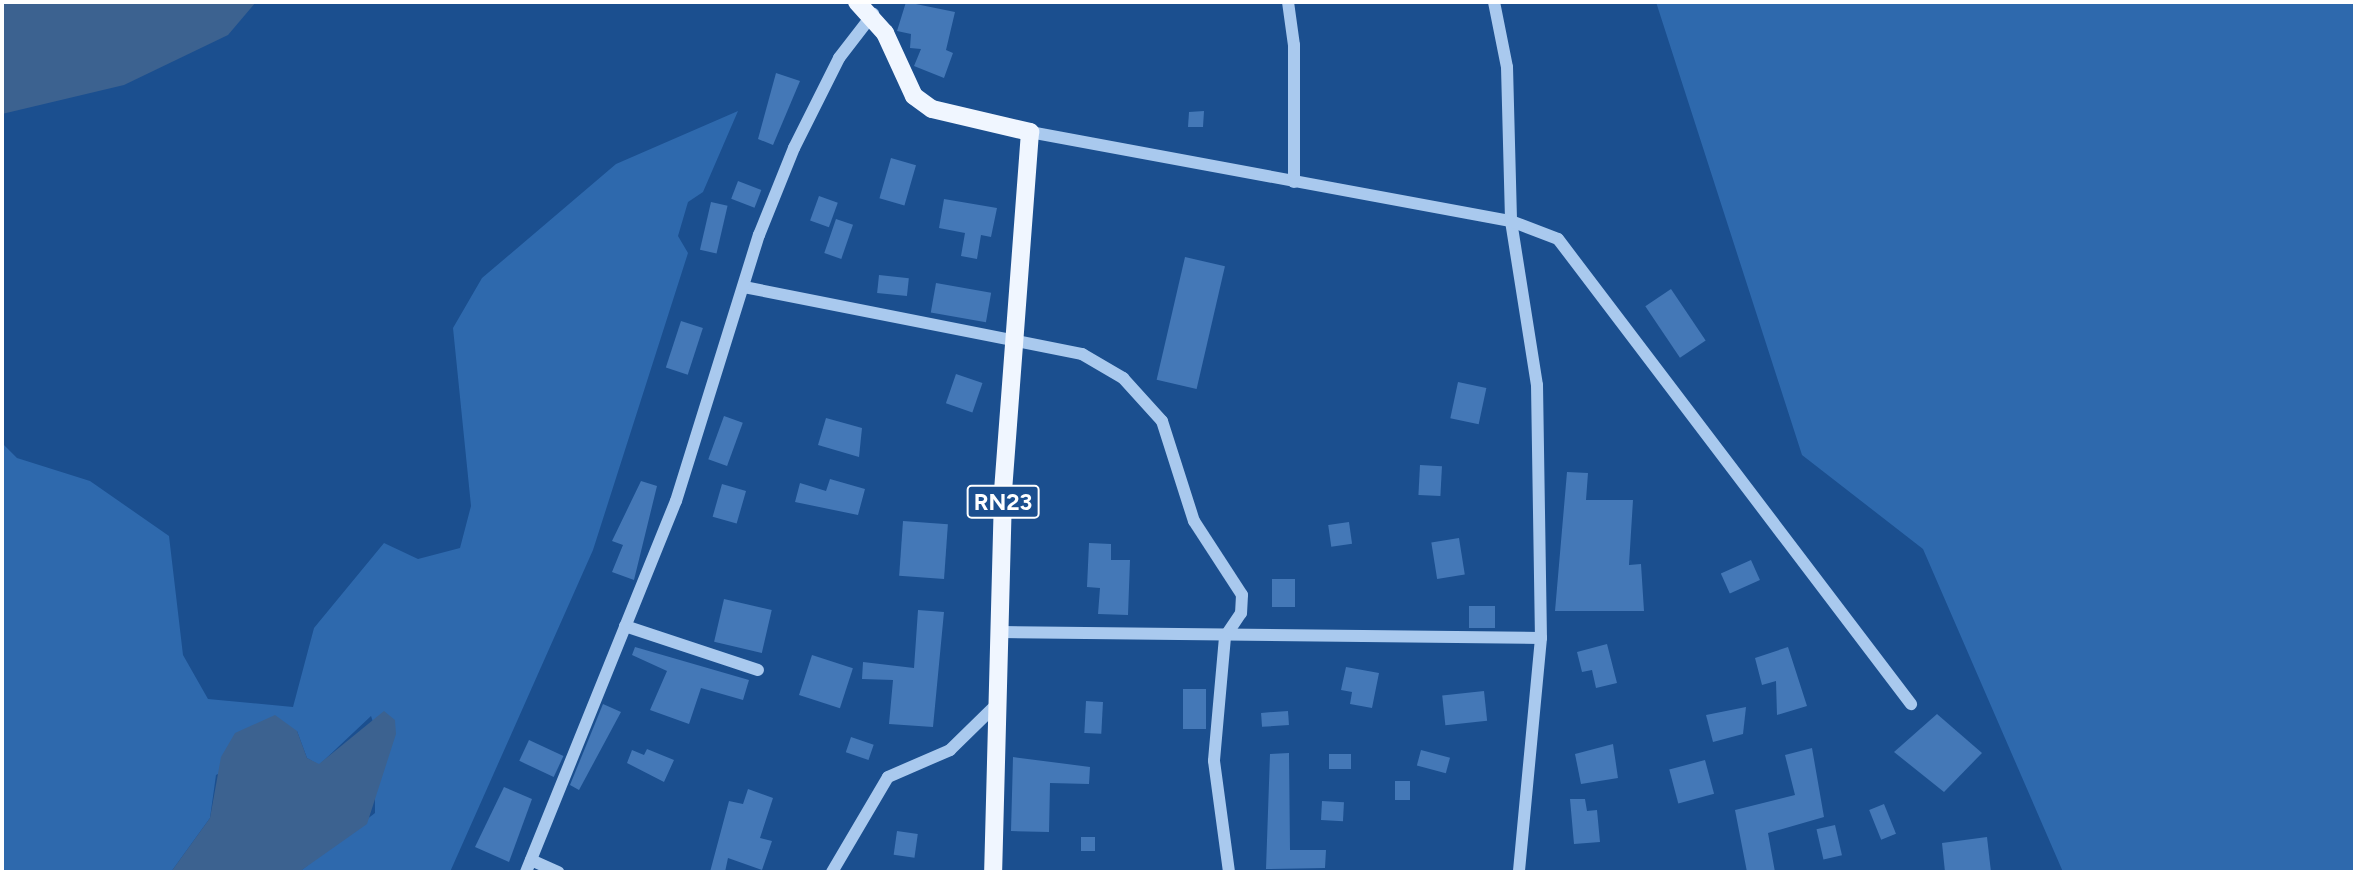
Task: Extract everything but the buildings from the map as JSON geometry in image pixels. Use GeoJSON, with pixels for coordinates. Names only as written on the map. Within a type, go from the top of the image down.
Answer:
{"type":"FeatureCollection","features":[{"type":"Feature","properties":{"kind":"main road"},"geometry":{"type":"LineString","coordinates":[[857,2],[879,8],[914,96],[932,109],[1030,132]]}},
{"type":"Feature","properties":{"kind":"main road","name":"RN23"},"geometry":{"type":"LineString","coordinates":[[993,872],[1003,495],[1017,345],[1030,132]]}},
{"type":"Feature","properties":{"kind":"street"},"geometry":{"type":"LineString","coordinates":[[1288,2],[1294,45],[1294,182]]}},
{"type":"Feature","properties":{"kind":"street"},"geometry":{"type":"LineString","coordinates":[[1493,2],[1507,67],[1511,221],[1537,385],[1541,638],[1519,872]]}},
{"type":"Feature","properties":{"kind":"street"},"geometry":{"type":"LineString","coordinates":[[558,872],[529,866],[676,501],[759,235],[822,88],[879,8]]}},
{"type":"Feature","properties":{"kind":"street"},"geometry":{"type":"LineString","coordinates":[[1030,132],[1511,221],[1558,239],[1911,704]]}},
{"type":"Feature","properties":{"kind":"street"},"geometry":{"type":"LineString","coordinates":[[744,287],[837,301],[1017,345],[1082,354],[1123,378],[1162,421],[1194,521],[1242,595],[1241,613],[1225,637],[1214,761],[1229,872]]}},
{"type":"Feature","properties":{"kind":"street"},"geometry":{"type":"LineString","coordinates":[[625,626],[758,670]]}},
{"type":"Feature","properties":{"kind":"street"},"geometry":{"type":"LineString","coordinates":[[1001,632],[1225,637],[1330,631],[1541,638]]}},
{"type":"Feature","properties":{"kind":"street"},"geometry":{"type":"LineString","coordinates":[[832,872],[888,777],[950,750],[996,705]]}},
{"type":"Feature","properties":{"kind":"shaded area"},"geometry":{"type":"Polygon","coordinates":[[[2,2],[256,2],[228,35],[124,85],[2,114],[2,2]]]}},
{"type":"Feature","properties":{"kind":"shaded area"},"geometry":{"type":"Polygon","coordinates":[[[1656,2],[2355,2],[2355,872],[2063,872],[1923,549],[1802,455],[1656,2]]]}},
{"type":"Feature","properties":{"kind":"shaded area"},"geometry":{"type":"Polygon","coordinates":[[[738,111],[703,192],[688,202],[678,236],[688,253],[593,550],[450,872],[299,872],[375,813],[375,786],[386,760],[371,716],[319,765],[307,758],[297,731],[216,775],[210,818],[171,872],[2,872],[2,443],[17,458],[90,481],[169,536],[183,655],[208,699],[293,707],[314,628],[384,543],[418,559],[460,548],[471,506],[453,328],[482,278],[616,164],[738,111]]]}},
{"type":"Feature","properties":{"kind":"shaded area"},"geometry":{"type":"Polygon","coordinates":[[[384,711],[395,720],[396,734],[367,824],[299,872],[171,872],[210,818],[221,757],[235,733],[275,715],[297,731],[307,758],[319,764],[384,711]]]}}]}
